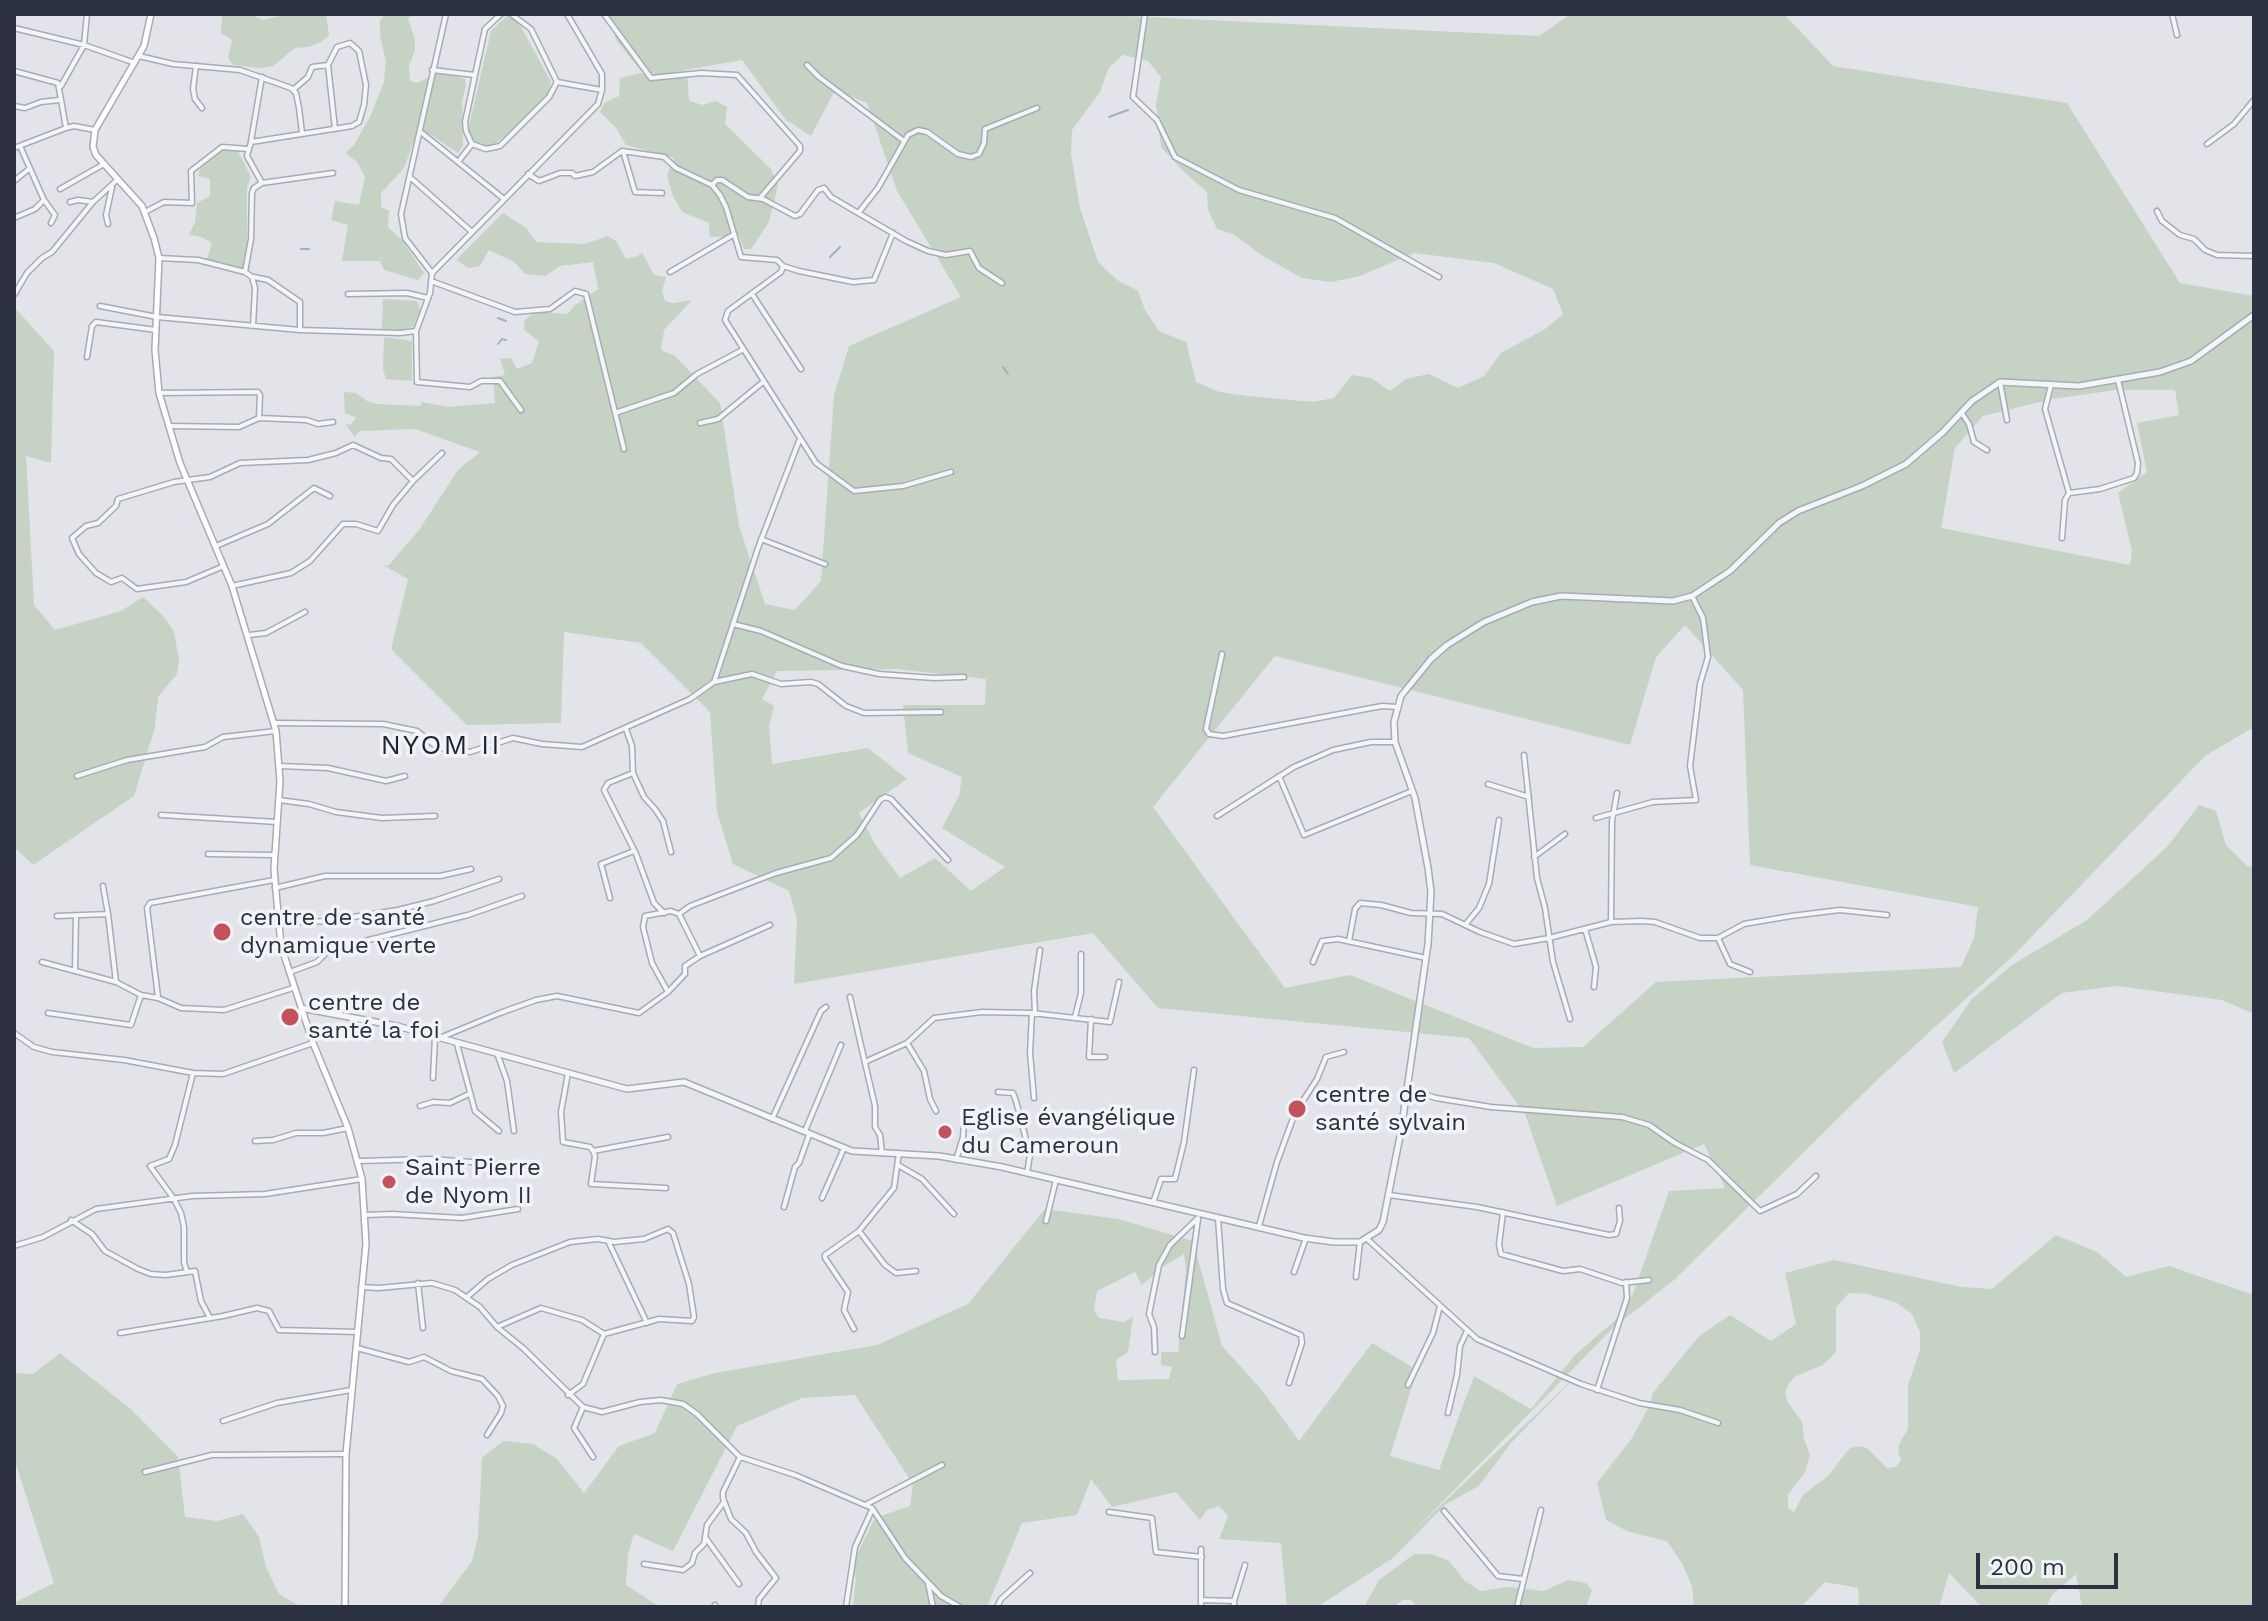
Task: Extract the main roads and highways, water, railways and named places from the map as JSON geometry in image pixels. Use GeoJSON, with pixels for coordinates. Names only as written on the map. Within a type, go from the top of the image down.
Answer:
{"type":"FeatureCollection","features":[{"type":"Feature","properties":{"kind":"main road"},"geometry":{"type":"LineString","coordinates":[[151,14],[139,56],[95,130],[93,147],[115,182],[145,212],[159,258],[155,350],[159,393],[187,480],[232,586],[274,723],[280,766],[274,855],[277,923],[293,988],[359,1161],[366,1215],[366,1264],[361,1287],[346,1454],[345,1607]]}},
{"type":"Feature","properties":{"kind":"waterway"},"geometry":{"type":"LineString","coordinates":[[1109,117],[1128,110]]}},
{"type":"Feature","properties":{"kind":"waterway"},"geometry":{"type":"LineString","coordinates":[[830,257],[840,247]]}},
{"type":"Feature","properties":{"kind":"waterway"},"geometry":{"type":"LineString","coordinates":[[301,249],[309,249]]}},
{"type":"Feature","properties":{"kind":"waterway"},"geometry":{"type":"LineString","coordinates":[[498,318],[506,321]]}},
{"type":"Feature","properties":{"kind":"waterway"},"geometry":{"type":"LineString","coordinates":[[498,344],[502,339],[506,340]]}},
{"type":"Feature","properties":{"kind":"waterway"},"geometry":{"type":"LineString","coordinates":[[1003,367],[1008,374]]}},
{"type":"Feature","properties":{"kind":"place","name":"centre de santé dynamique verte"},"geometry":{"type":"Point","coordinates":[222,932]}},
{"type":"Feature","properties":{"kind":"place","name":"centre de santé la foi"},"geometry":{"type":"Point","coordinates":[290,1017]}},
{"type":"Feature","properties":{"kind":"place","name":"centre de santé sylvain"},"geometry":{"type":"Point","coordinates":[1297,1109]}},
{"type":"Feature","properties":{"kind":"place","name":"Eglise évangélique du Cameroun"},"geometry":{"type":"Point","coordinates":[945,1132]}},
{"type":"Feature","properties":{"kind":"place","name":"Saint Pierre de Nyom II"},"geometry":{"type":"Point","coordinates":[389,1182]}},
{"type":"Feature","properties":{"kind":"district","name":"NYOM II"},"geometry":{"type":"Point","coordinates":[441,746]}}]}
